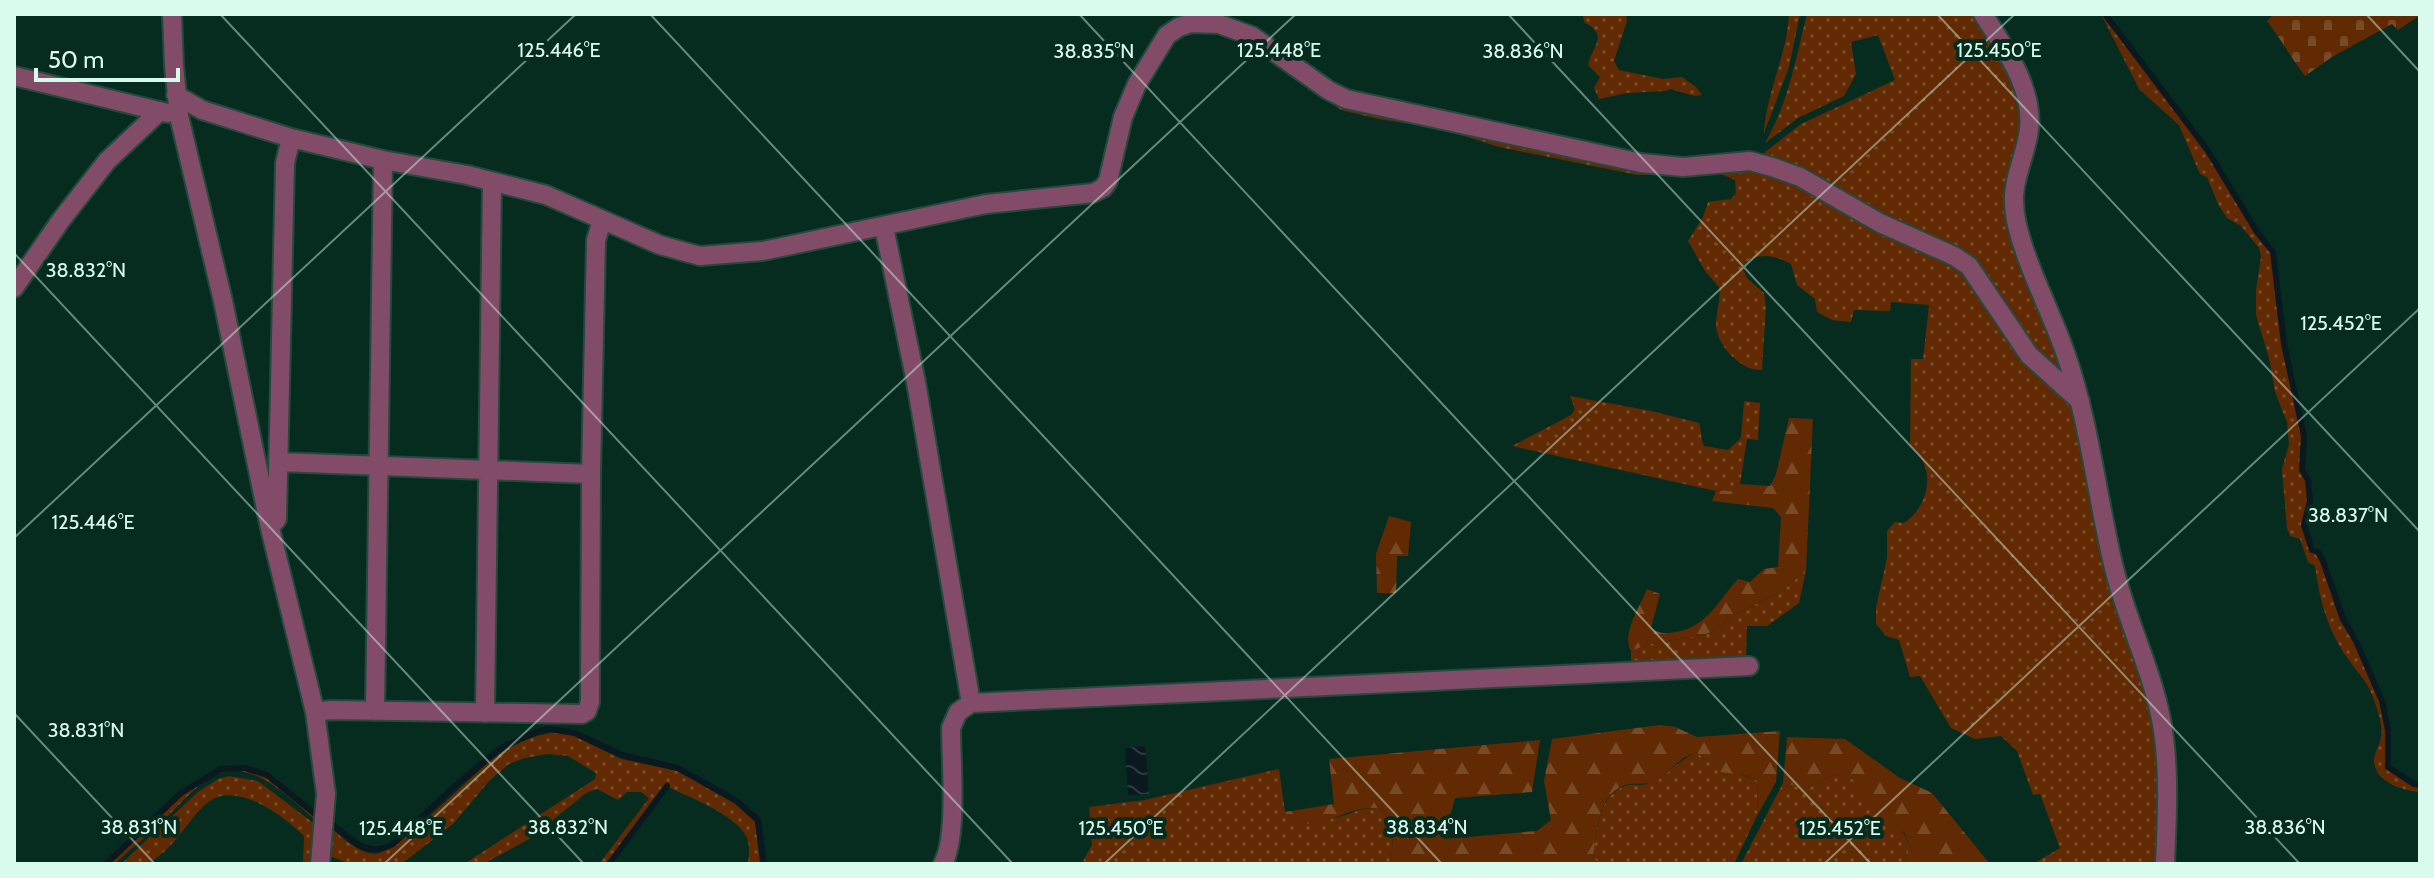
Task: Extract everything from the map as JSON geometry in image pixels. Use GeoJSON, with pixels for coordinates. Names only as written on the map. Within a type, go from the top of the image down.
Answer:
{"type":"FeatureCollection","features":[{"type":"Feature","properties":{"kind":"street"},"geometry":{"type":"LineString","coordinates":[[172,14],[179,116],[223,301],[270,528],[315,712],[326,794],[320,864]]}},
{"type":"Feature","properties":{"kind":"street"},"geometry":{"type":"LineString","coordinates":[[1167,14],[1167,35]]}},
{"type":"Feature","properties":{"kind":"street"},"geometry":{"type":"LineString","coordinates":[[1983,14],[2013,63],[2027,101],[2029,132],[2014,184],[2017,225],[2080,401],[2114,570],[2161,717],[2165,749],[2165,864]]}},
{"type":"Feature","properties":{"kind":"street"},"geometry":{"type":"LineString","coordinates":[[176,95],[202,110],[291,138],[546,195],[660,245],[700,256],[763,251],[986,204],[1081,195],[1103,188],[1108,181],[1123,117],[1137,84],[1167,35],[1191,23],[1219,24],[1252,36],[1328,90],[1346,99],[1665,167],[1750,161],[1800,177],[1880,223],[1954,256],[1969,266],[2029,355],[2080,401]]}},
{"type":"Feature","properties":{"kind":"street"},"geometry":{"type":"LineString","coordinates":[[14,76],[179,116]]}},
{"type":"Feature","properties":{"kind":"street"},"geometry":{"type":"LineString","coordinates":[[14,288],[107,161],[160,111]]}},
{"type":"Feature","properties":{"kind":"street"},"geometry":{"type":"LineString","coordinates":[[270,528],[277,519],[285,163],[291,138]]}},
{"type":"Feature","properties":{"kind":"street"},"geometry":{"type":"LineString","coordinates":[[375,711],[383,160]]}},
{"type":"Feature","properties":{"kind":"street"},"geometry":{"type":"LineString","coordinates":[[485,713],[492,182]]}},
{"type":"Feature","properties":{"kind":"street"},"geometry":{"type":"LineString","coordinates":[[315,712],[582,714],[589,708],[596,240],[602,221]]}},
{"type":"Feature","properties":{"kind":"street"},"geometry":{"type":"LineString","coordinates":[[884,227],[916,382],[971,703]]}},
{"type":"Feature","properties":{"kind":"street"},"geometry":{"type":"LineString","coordinates":[[280,462],[591,474]]}},
{"type":"Feature","properties":{"kind":"street"},"geometry":{"type":"LineString","coordinates":[[943,864],[950,836],[951,728],[958,712],[971,703],[1749,666]]}},
{"type":"Feature","properties":{"kind":"green space"},"geometry":{"type":"Polygon","coordinates":[[[1582,14],[1626,14],[1627,21],[1614,61],[1619,70],[1663,79],[1682,77],[1702,95],[1670,89],[1599,99],[1594,88],[1600,77],[1588,65],[1598,36],[1585,23],[1582,14]]]}},
{"type":"Feature","properties":{"kind":"green space"},"geometry":{"type":"Polygon","coordinates":[[[1789,14],[1800,14],[1789,67],[1764,133],[1768,103],[1785,45],[1789,14]]]}},
{"type":"Feature","properties":{"kind":"green space"},"geometry":{"type":"Polygon","coordinates":[[[1807,14],[1977,14],[2000,47],[2023,109],[2008,205],[2067,380],[2028,349],[1980,272],[1755,160],[1801,124],[1895,80],[1878,35],[1851,42],[1856,74],[1844,96],[1798,118],[1765,143],[1785,97],[1807,14]]]}},
{"type":"Feature","properties":{"kind":"green space"},"geometry":{"type":"Polygon","coordinates":[[[2101,14],[2206,152],[2255,233],[2271,253],[2282,344],[2302,436],[2300,470],[2306,481],[2308,501],[2302,525],[2310,552],[2316,554],[2321,562],[2340,620],[2354,642],[2381,702],[2386,768],[2413,787],[2420,787],[2420,792],[2390,784],[2377,771],[2374,758],[2381,727],[2372,694],[2330,626],[2315,566],[2308,562],[2300,539],[2290,536],[2287,528],[2282,469],[2289,444],[2287,422],[2275,392],[2256,315],[2261,257],[2259,248],[2241,226],[2227,218],[2207,177],[2200,174],[2179,125],[2139,89],[2101,14]]]}},
{"type":"Feature","properties":{"kind":"green space"},"geometry":{"type":"Polygon","coordinates":[[[2274,14],[2420,15],[2398,30],[2392,24],[2332,57],[2305,76],[2267,21],[2274,14]]]}},
{"type":"Feature","properties":{"kind":"green space"},"geometry":{"type":"Polygon","coordinates":[[[1323,91],[1581,155],[1762,167],[1957,261],[2074,402],[2158,720],[2159,864],[2033,864],[2060,848],[2040,794],[2033,795],[2017,751],[2001,736],[1975,739],[1951,728],[1920,676],[1910,677],[1899,640],[1886,636],[1876,624],[1876,607],[1887,558],[1887,531],[1895,522],[1904,523],[1913,516],[1920,507],[1927,486],[1924,464],[1910,446],[1911,359],[1923,359],[1929,305],[1891,302],[1890,311],[1854,310],[1851,322],[1832,320],[1817,312],[1815,299],[1797,285],[1791,264],[1772,257],[1753,259],[1742,267],[1747,278],[1764,293],[1766,307],[1762,370],[1754,369],[1738,362],[1725,349],[1716,325],[1719,287],[1705,271],[1688,241],[1708,202],[1731,199],[1736,193],[1735,180],[1721,174],[1637,175],[1499,147],[1439,128],[1341,110],[1328,101],[1323,91]]]}},
{"type":"Feature","properties":{"kind":"green space"},"geometry":{"type":"Polygon","coordinates":[[[1570,396],[1699,423],[1704,446],[1728,450],[1741,438],[1744,401],[1760,403],[1758,440],[1747,439],[1740,484],[1734,491],[1716,491],[1512,446],[1571,415],[1575,409],[1570,396]]]}},
{"type":"Feature","properties":{"kind":"green space"},"geometry":{"type":"Polygon","coordinates":[[[1789,418],[1813,419],[1806,570],[1783,590],[1729,618],[1717,630],[1631,651],[1630,629],[1647,589],[1660,594],[1651,628],[1663,633],[1676,632],[1704,618],[1738,579],[1750,582],[1764,569],[1778,567],[1781,517],[1773,508],[1712,501],[1716,491],[1734,491],[1740,484],[1770,486],[1776,474],[1789,418]]]}},
{"type":"Feature","properties":{"kind":"green space"},"geometry":{"type":"Polygon","coordinates":[[[1389,516],[1411,522],[1408,556],[1397,556],[1396,593],[1377,593],[1376,554],[1389,516]]]}},
{"type":"Feature","properties":{"kind":"green space"},"geometry":{"type":"Polygon","coordinates":[[[1806,570],[1799,603],[1767,626],[1747,626],[1746,658],[1631,664],[1631,651],[1717,630],[1729,618],[1783,590],[1806,570]]]}},
{"type":"Feature","properties":{"kind":"green space"},"geometry":{"type":"Polygon","coordinates":[[[1660,725],[1675,727],[1697,737],[1780,731],[1776,782],[1757,816],[1758,781],[1744,775],[1721,772],[1696,752],[1660,779],[1625,785],[1609,797],[1600,816],[1593,857],[1599,864],[1391,864],[1393,833],[1384,810],[1360,809],[1322,822],[1296,825],[1285,812],[1334,804],[1329,759],[1540,740],[1532,792],[1455,798],[1444,839],[1537,831],[1551,820],[1544,781],[1552,739],[1660,725]]]}},
{"type":"Feature","properties":{"kind":"green space"},"geometry":{"type":"Polygon","coordinates":[[[560,732],[621,759],[677,771],[735,804],[755,822],[760,864],[748,864],[747,838],[733,822],[666,786],[608,864],[599,864],[649,798],[641,792],[627,792],[618,800],[597,789],[586,793],[531,838],[483,864],[464,864],[595,779],[596,773],[568,756],[548,754],[509,764],[490,780],[453,824],[404,862],[350,864],[330,856],[329,864],[327,825],[361,850],[374,854],[384,851],[417,827],[502,752],[530,738],[560,732]]]}},
{"type":"Feature","properties":{"kind":"green space"},"geometry":{"type":"Polygon","coordinates":[[[1787,737],[1845,739],[1900,778],[1932,793],[1990,864],[1906,864],[1904,862],[1910,847],[1904,832],[1873,812],[1855,780],[1834,775],[1806,789],[1783,783],[1787,737]]]}},
{"type":"Feature","properties":{"kind":"green space"},"geometry":{"type":"Polygon","coordinates":[[[1696,752],[1707,761],[1758,781],[1757,816],[1734,864],[1599,864],[1593,857],[1596,837],[1600,816],[1609,798],[1625,786],[1655,780],[1696,752]]]}},
{"type":"Feature","properties":{"kind":"green space"},"geometry":{"type":"Polygon","coordinates":[[[234,768],[266,776],[318,818],[313,818],[266,781],[239,771],[225,772],[199,786],[115,864],[108,864],[183,793],[200,781],[234,768]]]}},
{"type":"Feature","properties":{"kind":"green space"},"geometry":{"type":"Polygon","coordinates":[[[1279,769],[1285,812],[1296,824],[1364,809],[1384,810],[1393,833],[1391,864],[1090,864],[1083,861],[1092,845],[1089,807],[1145,800],[1279,769]]]}},
{"type":"Feature","properties":{"kind":"green space"},"geometry":{"type":"Polygon","coordinates":[[[1834,775],[1856,780],[1874,811],[1903,832],[1910,847],[1904,862],[1906,864],[1741,864],[1783,783],[1806,789],[1834,775]]]}},
{"type":"Feature","properties":{"kind":"green space"},"geometry":{"type":"Polygon","coordinates":[[[229,776],[258,781],[320,828],[316,864],[303,864],[304,836],[295,828],[272,810],[231,795],[207,803],[155,859],[143,865],[121,864],[198,792],[229,776]]]}},
{"type":"Feature","properties":{"kind":"water"},"geometry":{"type":"Polygon","coordinates":[[[1145,746],[1149,794],[1128,795],[1125,748],[1145,746]]]}},
{"type":"Feature","properties":{"kind":"waterway"},"geometry":{"type":"LineString","coordinates":[[2105,14],[2208,151],[2257,232],[2273,252],[2284,344],[2304,436],[2302,470],[2308,480],[2310,501],[2304,525],[2312,550],[2318,552],[2323,561],[2343,619],[2382,701],[2388,730],[2388,767],[2420,785]]}},
{"type":"Feature","properties":{"kind":"waterway"},"geometry":{"type":"LineString","coordinates":[[330,822],[367,848],[383,848],[393,844],[501,748],[549,729],[575,733],[622,755],[678,768],[737,801],[758,820],[764,864]]}},
{"type":"Feature","properties":{"kind":"waterway"},"geometry":{"type":"LineString","coordinates":[[106,864],[181,793],[221,769],[245,768],[267,775],[315,814]]}},
{"type":"Feature","properties":{"kind":"waterway"},"geometry":{"type":"LineString","coordinates":[[609,864],[667,786]]}}]}
